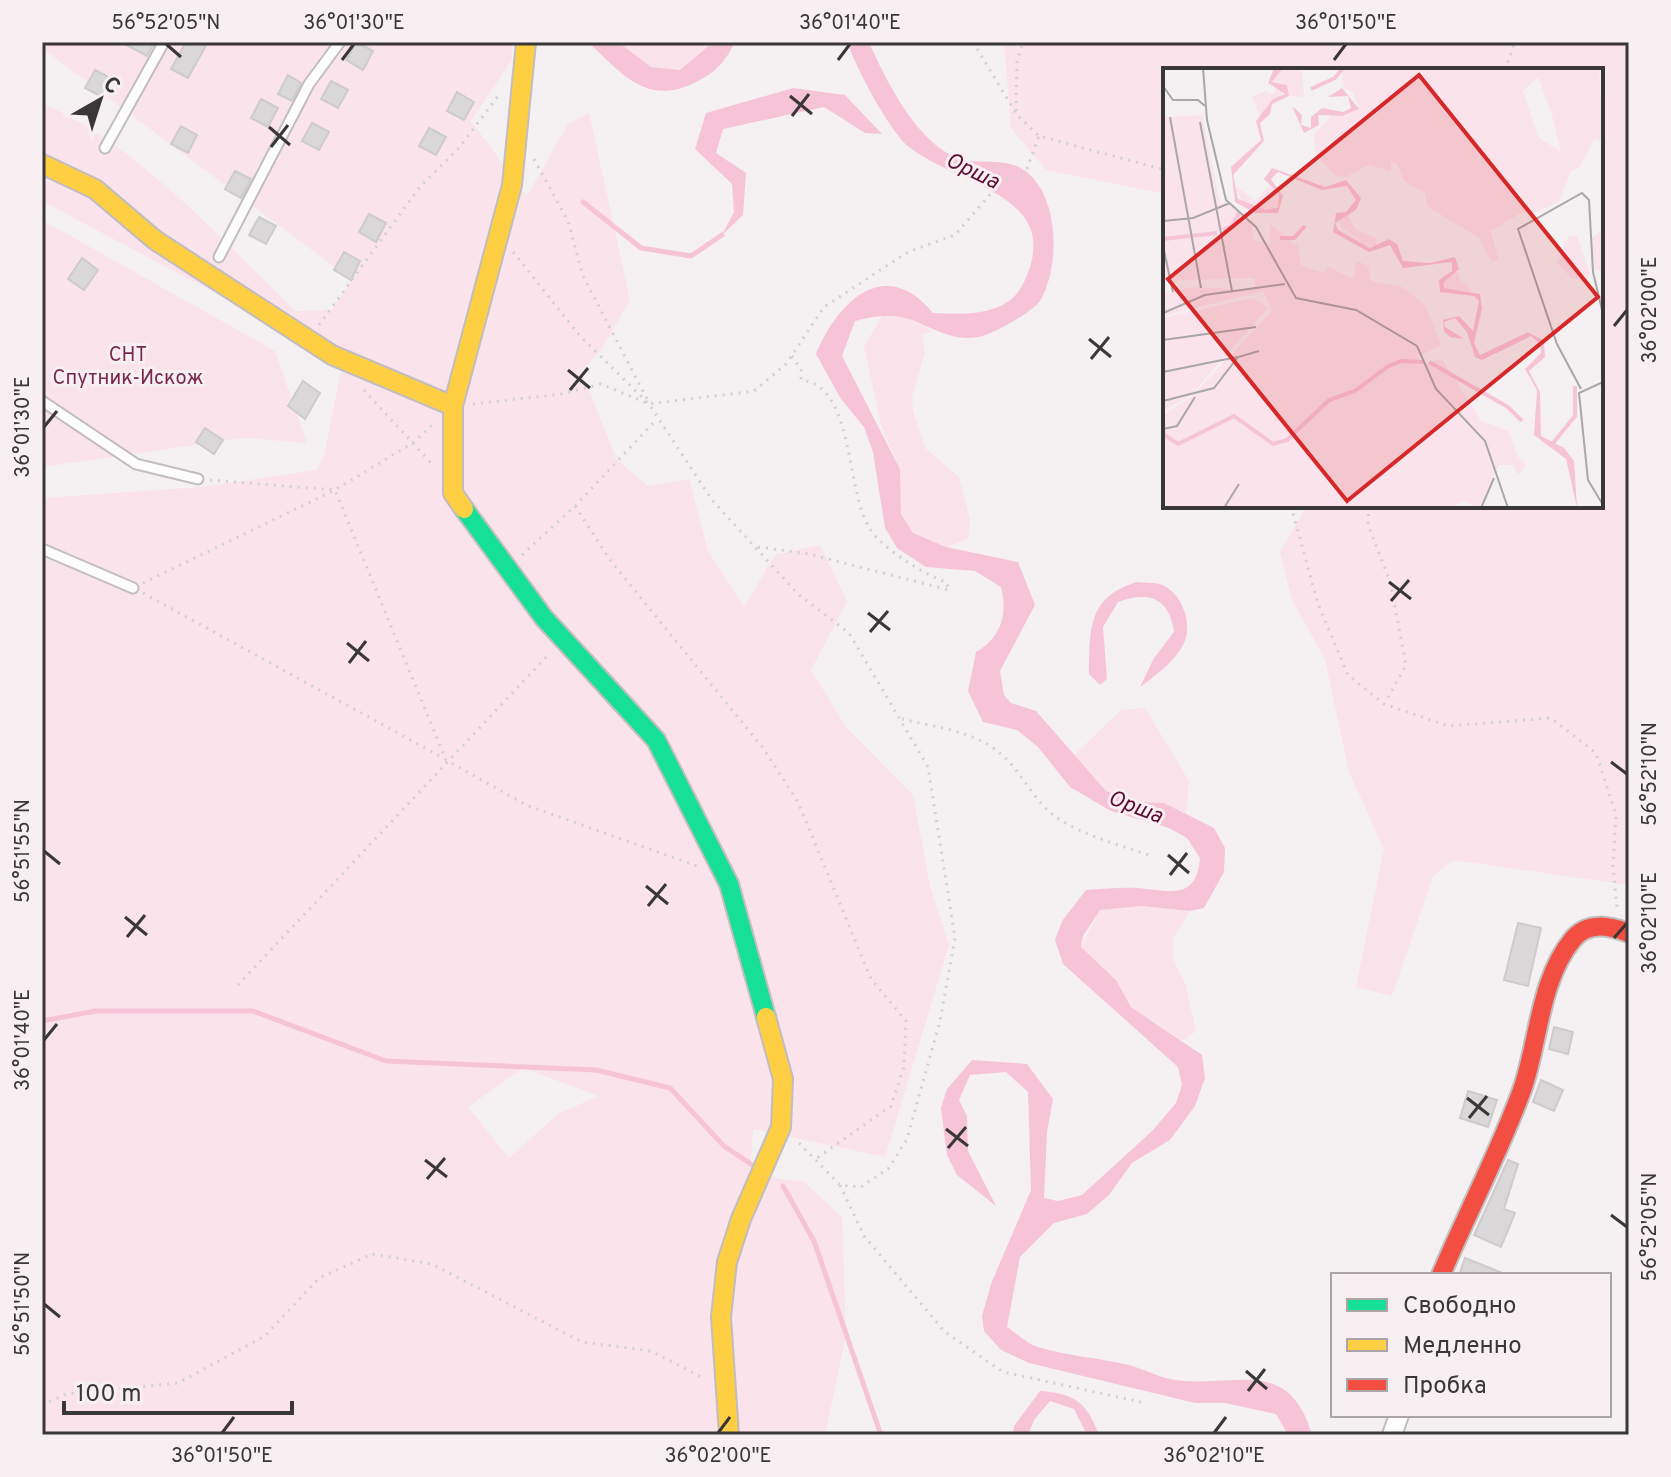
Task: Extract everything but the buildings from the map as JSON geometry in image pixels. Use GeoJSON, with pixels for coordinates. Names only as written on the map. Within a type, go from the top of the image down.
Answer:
{"type":"FeatureCollection","features":[{"type":"Feature","properties":{"kind":"street"},"geometry":{"type":"LineString","coordinates":[[526,42],[524,82],[515,129],[512,185],[453,406],[453,493],[563,640],[656,740],[725,876],[778,1054],[783,1079],[781,1127],[741,1219],[727,1262],[721,1317],[729,1435]]}},
{"type":"Feature","properties":{"kind":"street"},"geometry":{"type":"LineString","coordinates":[[42,164],[95,189],[155,240],[307,341],[332,355],[453,406]]}},
{"type":"Feature","properties":{"kind":"street"},"geometry":{"type":"LineString","coordinates":[[1442,1273],[1522,1089],[1558,965],[1572,940],[1584,929],[1597,926],[1624,931]]}},
{"type":"Feature","properties":{"kind":"lane"},"geometry":{"type":"LineString","coordinates":[[105,148],[164,42]]}},
{"type":"Feature","properties":{"kind":"lane"},"geometry":{"type":"LineString","coordinates":[[219,257],[309,84],[340,42]]}},
{"type":"Feature","properties":{"kind":"lane"},"geometry":{"type":"LineString","coordinates":[[42,401],[136,464],[198,479]]}},
{"type":"Feature","properties":{"kind":"lane"},"geometry":{"type":"LineString","coordinates":[[42,549],[133,588]]}},
{"type":"Feature","properties":{"kind":"path"},"geometry":{"type":"LineString","coordinates":[[973,42],[1017,115],[1039,136],[1163,169]]}},
{"type":"Feature","properties":{"kind":"path"},"geometry":{"type":"LineString","coordinates":[[1017,115],[1017,61],[1023,42]]}},
{"type":"Feature","properties":{"kind":"path"},"geometry":{"type":"LineString","coordinates":[[1506,68],[1515,42]]}},
{"type":"Feature","properties":{"kind":"path"},"geometry":{"type":"LineString","coordinates":[[307,341],[419,188],[459,148],[497,93],[524,82]]}},
{"type":"Feature","properties":{"kind":"path"},"geometry":{"type":"LineString","coordinates":[[515,129],[568,221],[583,276],[657,419],[712,500],[798,594],[849,633],[928,767],[955,938],[940,1021],[907,1139],[889,1168],[861,1187],[840,1185]]}},
{"type":"Feature","properties":{"kind":"path"},"geometry":{"type":"LineString","coordinates":[[453,406],[561,394],[601,384],[649,404],[754,391],[792,356],[824,307],[908,252],[955,235],[1000,183],[1026,171],[1039,136]]}},
{"type":"Feature","properties":{"kind":"path"},"geometry":{"type":"LineString","coordinates":[[499,234],[580,336],[649,404]]}},
{"type":"Feature","properties":{"kind":"path"},"geometry":{"type":"LineString","coordinates":[[758,547],[809,554],[949,590],[946,582],[930,577],[871,530],[856,498],[844,427],[834,401],[811,381],[801,380],[801,370],[792,356]]}},
{"type":"Feature","properties":{"kind":"path"},"geometry":{"type":"LineString","coordinates":[[362,388],[414,442],[453,493]]}},
{"type":"Feature","properties":{"kind":"path"},"geometry":{"type":"LineString","coordinates":[[507,568],[575,506],[657,419]]}},
{"type":"Feature","properties":{"kind":"path"},"geometry":{"type":"LineString","coordinates":[[133,588],[335,490],[414,442],[434,424]]}},
{"type":"Feature","properties":{"kind":"path"},"geometry":{"type":"LineString","coordinates":[[198,479],[335,490]]}},
{"type":"Feature","properties":{"kind":"path"},"geometry":{"type":"LineString","coordinates":[[335,490],[446,760]]}},
{"type":"Feature","properties":{"kind":"path"},"geometry":{"type":"LineString","coordinates":[[575,506],[610,560],[763,748],[789,788],[871,979],[906,1021],[904,1067],[891,1106],[817,1158]]}},
{"type":"Feature","properties":{"kind":"path"},"geometry":{"type":"LineString","coordinates":[[1292,508],[1333,645],[1348,675],[1384,704],[1448,726],[1551,718],[1596,753],[1616,815],[1613,866],[1624,931]]}},
{"type":"Feature","properties":{"kind":"path"},"geometry":{"type":"LineString","coordinates":[[1369,508],[1368,525],[1390,581],[1406,665],[1384,704]]}},
{"type":"Feature","properties":{"kind":"path"},"geometry":{"type":"LineString","coordinates":[[133,588],[526,805],[725,876]]}},
{"type":"Feature","properties":{"kind":"path"},"geometry":{"type":"LineString","coordinates":[[238,985],[446,760],[563,640]]}},
{"type":"Feature","properties":{"kind":"path"},"geometry":{"type":"LineString","coordinates":[[902,719],[969,736],[1002,754],[1024,785],[1057,817],[1092,836],[1152,856]]}},
{"type":"Feature","properties":{"kind":"path"},"geometry":{"type":"LineString","coordinates":[[781,1127],[817,1158],[840,1185],[864,1236],[945,1332],[1003,1372],[1141,1402]]}},
{"type":"Feature","properties":{"kind":"path"},"geometry":{"type":"LineString","coordinates":[[42,1405],[66,1394],[178,1383],[265,1336],[319,1278],[372,1254],[432,1264],[582,1342],[651,1351],[725,1392]]}},
{"type":"Feature","properties":{"kind":"green space"},"geometry":{"type":"Polygon","coordinates":[[[42,42],[512,42],[512,60],[471,121],[527,196],[568,124],[589,113],[630,300],[601,350],[581,371],[617,460],[648,486],[689,479],[708,551],[744,607],[775,555],[820,545],[847,601],[811,670],[846,727],[913,795],[930,886],[949,945],[885,1157],[753,1129],[750,1175],[804,1182],[842,1217],[846,1335],[825,1435],[42,1435],[42,498],[202,487],[317,470],[324,455],[343,361],[42,201],[42,103],[78,122],[145,169],[207,224],[295,311],[331,310],[352,280],[42,48],[42,42]],[[523,1068],[468,1107],[509,1158],[559,1113],[599,1096],[523,1068]]]}},
{"type":"Feature","properties":{"kind":"green space"},"geometry":{"type":"Polygon","coordinates":[[[618,42],[713,42],[680,70],[651,67],[618,42]]]}},
{"type":"Feature","properties":{"kind":"green space"},"geometry":{"type":"Polygon","coordinates":[[[1004,42],[1629,42],[1629,885],[1453,860],[1433,876],[1392,996],[1356,987],[1384,849],[1349,772],[1325,659],[1292,600],[1280,552],[1306,508],[1603,508],[1603,68],[1163,68],[1163,194],[1046,170],[1011,128],[1004,42]]]}},
{"type":"Feature","properties":{"kind":"green space","name":"СНТ Спутник-Искож"},"geometry":{"type":"Polygon","coordinates":[[[42,220],[275,351],[307,443],[243,438],[42,467],[42,220]]]}},
{"type":"Feature","properties":{"kind":"green space"},"geometry":{"type":"Polygon","coordinates":[[[883,315],[908,318],[933,331],[922,334],[925,352],[912,397],[913,410],[925,448],[959,477],[970,520],[968,539],[946,547],[913,533],[901,514],[900,469],[882,429],[864,346],[883,315]]]}},
{"type":"Feature","properties":{"kind":"green space"},"geometry":{"type":"Polygon","coordinates":[[[1145,708],[1189,781],[1186,813],[1108,792],[1094,781],[1074,755],[1121,710],[1145,708]]]}},
{"type":"Feature","properties":{"kind":"green space"},"geometry":{"type":"Polygon","coordinates":[[[1141,906],[1190,911],[1173,938],[1173,960],[1185,983],[1196,1031],[1183,1041],[1131,1007],[1116,980],[1081,947],[1099,910],[1141,906]]]}},
{"type":"Feature","properties":{"kind":"water"},"geometry":{"type":"Polygon","coordinates":[[[588,42],[618,42],[651,67],[680,70],[713,42],[735,42],[724,61],[709,75],[679,89],[663,91],[636,83],[588,42]]]}},
{"type":"Feature","properties":{"kind":"water","name":"Орша"},"geometry":{"type":"Polygon","coordinates":[[[847,42],[869,42],[905,110],[931,141],[946,152],[961,159],[999,162],[1026,171],[1042,191],[1054,239],[1051,273],[1040,301],[1001,328],[969,338],[951,336],[895,316],[855,321],[842,356],[900,469],[901,514],[913,533],[946,547],[1018,562],[1035,605],[1000,671],[1004,695],[1011,703],[1036,711],[1106,791],[1141,802],[1164,803],[1214,828],[1225,848],[1224,872],[1204,908],[1190,911],[1141,906],[1100,910],[1083,936],[1081,947],[1116,980],[1131,1007],[1202,1055],[1205,1078],[1195,1106],[1170,1140],[1132,1163],[1109,1195],[1087,1214],[1054,1223],[1020,1257],[1007,1327],[1038,1347],[1129,1365],[1170,1379],[1258,1380],[1275,1385],[1289,1394],[1302,1410],[1312,1435],[1288,1435],[1276,1414],[1225,1403],[1195,1403],[1029,1363],[1001,1350],[984,1331],[982,1316],[991,1284],[1031,1190],[1028,1092],[1006,1072],[970,1075],[959,1100],[967,1116],[968,1151],[996,1206],[957,1175],[947,1155],[941,1108],[947,1089],[972,1060],[1027,1064],[1053,1099],[1047,1132],[1044,1198],[1058,1201],[1082,1195],[1152,1131],[1176,1103],[1182,1085],[1178,1067],[1063,964],[1055,940],[1062,921],[1086,890],[1180,890],[1193,881],[1200,858],[1187,838],[1169,828],[1111,811],[1070,787],[1038,747],[1017,730],[983,722],[968,691],[976,652],[997,632],[1003,616],[1001,587],[975,571],[926,567],[897,548],[885,528],[873,452],[864,427],[841,399],[816,354],[825,335],[850,302],[865,292],[881,287],[898,287],[915,296],[933,313],[970,313],[994,308],[1015,296],[1033,256],[1031,232],[1020,213],[1002,197],[930,161],[901,139],[874,98],[847,42]]]}},
{"type":"Feature","properties":{"kind":"water"},"geometry":{"type":"Polygon","coordinates":[[[793,88],[845,95],[882,134],[865,133],[824,107],[723,129],[716,153],[746,173],[743,215],[722,235],[734,212],[732,184],[695,149],[706,113],[793,88]]]}},
{"type":"Feature","properties":{"kind":"water"},"geometry":{"type":"Polygon","coordinates":[[[1137,582],[1159,584],[1175,595],[1186,618],[1184,643],[1159,673],[1140,687],[1154,658],[1174,632],[1171,620],[1162,604],[1148,597],[1118,602],[1103,627],[1107,679],[1100,685],[1089,674],[1091,630],[1095,617],[1109,597],[1137,582]]]}},
{"type":"Feature","properties":{"kind":"water"},"geometry":{"type":"Polygon","coordinates":[[[1040,1391],[1062,1394],[1078,1401],[1089,1414],[1099,1435],[1087,1435],[1074,1409],[1050,1401],[1034,1420],[1028,1435],[1013,1435],[1014,1426],[1040,1391]]]}},
{"type":"Feature","properties":{"kind":"waterway"},"geometry":{"type":"LineString","coordinates":[[583,202],[641,248],[691,256],[722,235]]}},
{"type":"Feature","properties":{"kind":"waterway"},"geometry":{"type":"LineString","coordinates":[[42,1021],[96,1011],[253,1011],[386,1061],[596,1070],[670,1088],[724,1146],[757,1168]]}},
{"type":"Feature","properties":{"kind":"waterway"},"geometry":{"type":"LineString","coordinates":[[783,1186],[814,1241],[881,1435]]}},
{"type":"Feature","properties":{"kind":"traffic: fast"},"geometry":{"type":"LineString","coordinates":[[464,509],[544,618],[656,740],[729,884],[766,1017]]}},
{"type":"Feature","properties":{"kind":"traffic: slow"},"geometry":{"type":"LineString","coordinates":[[464,509],[453,493],[453,406],[512,185],[526,42]]}},
{"type":"Feature","properties":{"kind":"traffic: slow"},"geometry":{"type":"LineString","coordinates":[[42,164],[95,189],[155,240],[332,355],[453,406]]}},
{"type":"Feature","properties":{"kind":"traffic: slow"},"geometry":{"type":"LineString","coordinates":[[729,1435],[721,1317],[727,1262],[741,1219],[781,1127],[783,1079],[766,1017]]}},
{"type":"Feature","properties":{"kind":"traffic: jam"},"geometry":{"type":"LineString","coordinates":[[1442,1273],[1522,1090],[1546,992],[1562,955],[1585,929],[1607,927],[1629,933]]}}]}
